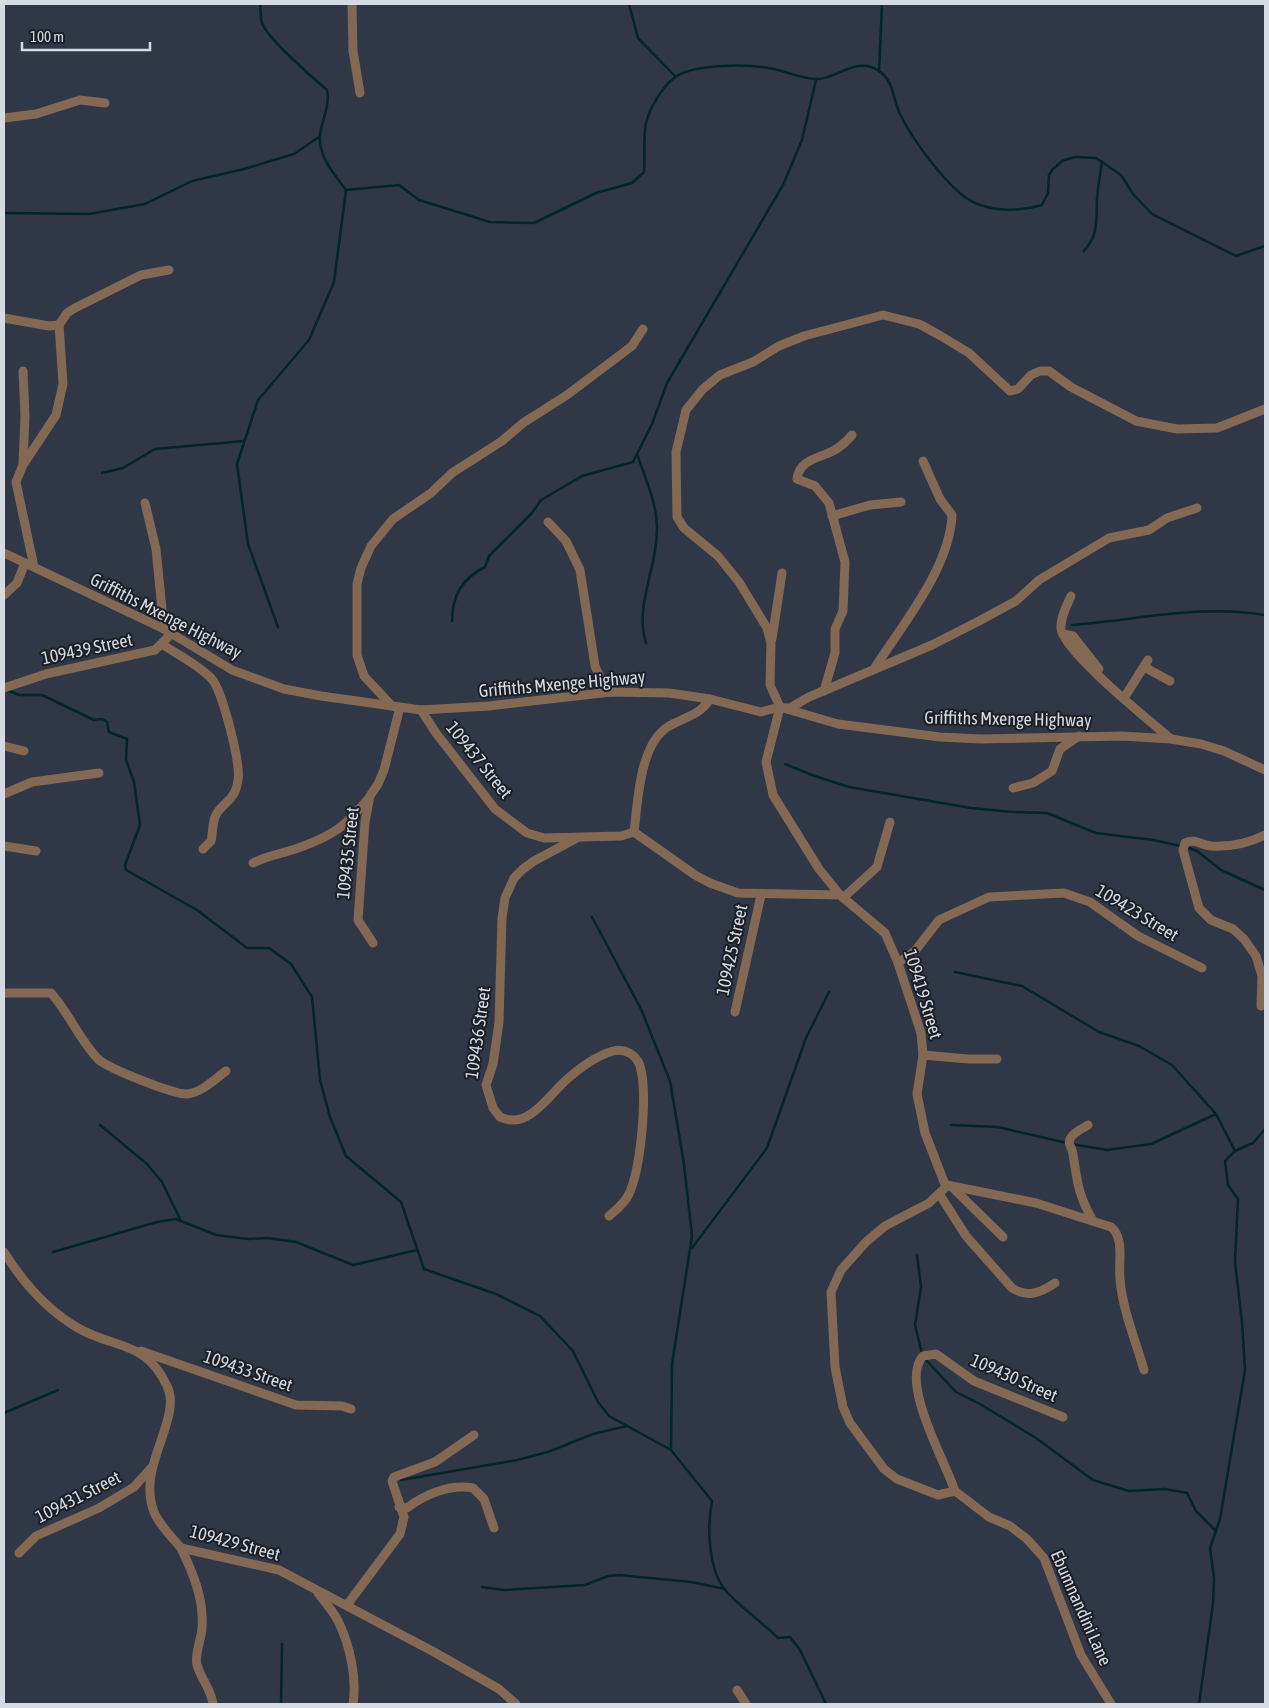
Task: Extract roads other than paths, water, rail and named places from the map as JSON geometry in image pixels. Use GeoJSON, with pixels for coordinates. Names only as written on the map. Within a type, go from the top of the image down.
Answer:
{"type":"FeatureCollection","features":[{"type":"Feature","properties":{"kind":"street"},"geometry":{"type":"LineString","coordinates":[[352,4],[353,51],[360,93]]}},
{"type":"Feature","properties":{"kind":"street"},"geometry":{"type":"LineString","coordinates":[[4,118],[36,114],[80,100],[105,103]]}},
{"type":"Feature","properties":{"kind":"street"},"geometry":{"type":"LineString","coordinates":[[34,567],[16,482],[23,465],[56,415],[63,384],[59,325],[67,313],[75,308],[141,275],[169,270]]}},
{"type":"Feature","properties":{"kind":"street"},"geometry":{"type":"LineString","coordinates":[[771,643],[767,628],[739,582],[718,556],[680,523],[677,517],[676,452],[686,410],[703,389],[731,369],[753,362],[779,346],[873,316],[892,316],[941,336],[969,354],[1010,391],[1018,389],[1031,375],[1040,371],[1049,371],[1071,387],[1136,421],[1177,428],[1216,428],[1265,409]]}},
{"type":"Feature","properties":{"kind":"street"},"geometry":{"type":"LineString","coordinates":[[4,318],[49,326],[59,325]]}},
{"type":"Feature","properties":{"kind":"street"},"geometry":{"type":"LineString","coordinates":[[396,707],[364,676],[357,655],[357,584],[361,568],[371,546],[393,519],[431,493],[452,473],[502,442],[523,423],[567,395],[632,346],[642,329]]}},
{"type":"Feature","properties":{"kind":"street"},"geometry":{"type":"LineString","coordinates":[[23,371],[25,416],[23,465]]}},
{"type":"Feature","properties":{"kind":"street"},"geometry":{"type":"LineString","coordinates":[[824,691],[835,653],[835,629],[843,612],[846,562],[828,503],[822,493],[806,480],[797,479],[802,465],[843,445],[852,435]]}},
{"type":"Feature","properties":{"kind":"street"},"geometry":{"type":"LineString","coordinates":[[874,669],[920,600],[944,556],[952,515],[940,499],[923,461]]}},
{"type":"Feature","properties":{"kind":"street"},"geometry":{"type":"LineString","coordinates":[[832,516],[870,505],[901,502]]}},
{"type":"Feature","properties":{"kind":"street"},"geometry":{"type":"LineString","coordinates":[[145,503],[156,549],[168,631],[163,645],[198,668],[216,684],[221,695],[238,760],[236,790],[229,803],[214,817],[211,841],[203,849]]}},
{"type":"Feature","properties":{"kind":"street"},"geometry":{"type":"LineString","coordinates":[[782,573],[771,643],[770,685],[780,708],[790,708],[824,691],[932,645],[1010,604],[1039,580],[1109,538],[1149,530],[1167,518],[1197,508]]}},
{"type":"Feature","properties":{"kind":"street"},"geometry":{"type":"LineString","coordinates":[[548,522],[566,541],[580,570],[595,666],[611,692]]}},
{"type":"Feature","properties":{"kind":"street","name":"Griffiths Mxenge Highway"},"geometry":{"type":"LineString","coordinates":[[4,553],[168,631],[232,670],[284,689],[421,710],[489,706],[611,692],[669,693],[710,699],[761,712],[780,708],[838,724],[940,737],[981,739],[1079,736],[1171,739],[1216,749],[1265,770]]}},
{"type":"Feature","properties":{"kind":"street"},"geometry":{"type":"LineString","coordinates":[[4,595],[17,583],[25,563]]}},
{"type":"Feature","properties":{"kind":"street"},"geometry":{"type":"LineString","coordinates":[[1071,596],[1064,611],[1062,630],[1068,644],[1122,697],[1171,739]]}},
{"type":"Feature","properties":{"kind":"street"},"geometry":{"type":"LineString","coordinates":[[1062,630],[1072,624]]}},
{"type":"Feature","properties":{"kind":"street","name":"109439 Street"},"geometry":{"type":"LineString","coordinates":[[4,688],[46,674],[156,650],[163,645]]}},
{"type":"Feature","properties":{"kind":"street"},"geometry":{"type":"LineString","coordinates":[[1122,697],[1146,663],[1170,681]]}},
{"type":"Feature","properties":{"kind":"street"},"geometry":{"type":"LineString","coordinates":[[710,699],[698,713],[669,726],[654,742],[642,775],[634,832],[695,875],[710,883],[738,893],[841,896],[877,867],[890,822]]}},
{"type":"Feature","properties":{"kind":"street","name":"109435 Street"},"geometry":{"type":"LineString","coordinates":[[373,942],[358,920],[365,822],[370,796],[384,770],[396,707]]}},
{"type":"Feature","properties":{"kind":"street","name":"109419 Street"},"geometry":{"type":"LineString","coordinates":[[780,708],[766,762],[772,794],[819,869],[841,896],[885,934],[898,963],[921,1033],[924,1055],[917,1094],[920,1112],[925,1134],[948,1185]]}},
{"type":"Feature","properties":{"kind":"street","name":"109437 Street"},"geometry":{"type":"LineString","coordinates":[[421,710],[495,809],[508,820],[536,837],[621,836],[634,832]]}},
{"type":"Feature","properties":{"kind":"street"},"geometry":{"type":"LineString","coordinates":[[1013,788],[1033,783],[1052,771],[1060,749],[1079,736]]}},
{"type":"Feature","properties":{"kind":"street"},"geometry":{"type":"LineString","coordinates":[[4,746],[24,751]]}},
{"type":"Feature","properties":{"kind":"street"},"geometry":{"type":"LineString","coordinates":[[4,794],[32,782],[99,773]]}},
{"type":"Feature","properties":{"kind":"street"},"geometry":{"type":"LineString","coordinates":[[253,863],[274,853],[301,847],[341,829],[370,796]]}},
{"type":"Feature","properties":{"kind":"street"},"geometry":{"type":"LineString","coordinates":[[1261,1006],[1262,976],[1256,956],[1244,938],[1233,929],[1214,921],[1199,908],[1183,850],[1185,843],[1191,840],[1208,846],[1229,846],[1265,835]]}},
{"type":"Feature","properties":{"kind":"street","name":"109436 Street"},"geometry":{"type":"LineString","coordinates":[[580,837],[534,861],[514,878],[509,886],[502,918],[499,1022],[493,1064],[486,1085],[491,1103],[500,1117],[516,1121],[539,1108],[566,1080],[606,1053],[624,1051],[636,1058],[640,1065],[643,1105],[637,1163],[628,1195],[609,1216]]}},
{"type":"Feature","properties":{"kind":"street"},"geometry":{"type":"LineString","coordinates":[[4,846],[36,850]]}},
{"type":"Feature","properties":{"kind":"street","name":"109423 Street"},"geometry":{"type":"LineString","coordinates":[[898,963],[915,951],[939,920],[989,897],[1064,893],[1090,902],[1138,936],[1202,968]]}},
{"type":"Feature","properties":{"kind":"street","name":"109425 Street"},"geometry":{"type":"LineString","coordinates":[[735,1012],[761,895]]}},
{"type":"Feature","properties":{"kind":"street"},"geometry":{"type":"LineString","coordinates":[[4,993],[51,993],[93,1053],[116,1070],[186,1094],[199,1090],[226,1071]]}},
{"type":"Feature","properties":{"kind":"street"},"geometry":{"type":"LineString","coordinates":[[924,1055],[968,1060],[997,1059]]}},
{"type":"Feature","properties":{"kind":"street"},"geometry":{"type":"LineString","coordinates":[[1088,1125],[1077,1131],[1070,1139],[1069,1144],[1073,1152],[1078,1191],[1093,1221]]}},
{"type":"Feature","properties":{"kind":"street"},"geometry":{"type":"LineString","coordinates":[[948,1185],[940,1195],[885,1226],[866,1242],[841,1270],[831,1292],[835,1367],[843,1407],[850,1423],[884,1469],[897,1479],[938,1494],[955,1491]]}},
{"type":"Feature","properties":{"kind":"street"},"geometry":{"type":"LineString","coordinates":[[948,1185],[1028,1201],[1111,1227],[1118,1236],[1120,1286],[1144,1370]]}},
{"type":"Feature","properties":{"kind":"street"},"geometry":{"type":"LineString","coordinates":[[948,1185],[1003,1237]]}},
{"type":"Feature","properties":{"kind":"street"},"geometry":{"type":"LineString","coordinates":[[940,1195],[966,1236],[1012,1288],[1018,1292],[1036,1294],[1055,1283]]}},
{"type":"Feature","properties":{"kind":"street","name":"109429 Street"},"geometry":{"type":"LineString","coordinates":[[4,1252],[17,1272],[60,1316],[78,1328],[136,1349],[159,1373],[170,1392],[167,1419],[151,1468],[150,1496],[154,1512],[181,1548],[278,1570],[316,1591],[387,1625],[499,1689],[516,1704]]}},
{"type":"Feature","properties":{"kind":"street","name":"109433 Street"},"geometry":{"type":"LineString","coordinates":[[136,1349],[296,1405],[342,1406],[351,1409]]}},
{"type":"Feature","properties":{"kind":"street","name":"109430 Street"},"geometry":{"type":"LineString","coordinates":[[955,1491],[949,1472],[926,1422],[918,1396],[917,1368],[923,1356],[936,1354],[974,1382],[1063,1417]]}},
{"type":"Feature","properties":{"kind":"street"},"geometry":{"type":"LineString","coordinates":[[347,1605],[396,1542],[404,1517],[399,1507],[400,1499],[392,1481],[394,1477],[435,1462],[474,1435]]}},
{"type":"Feature","properties":{"kind":"street","name":"109431 Street"},"geometry":{"type":"LineString","coordinates":[[19,1553],[36,1536],[99,1508],[134,1487],[151,1468]]}},
{"type":"Feature","properties":{"kind":"street"},"geometry":{"type":"LineString","coordinates":[[399,1507],[407,1508],[417,1500],[446,1489],[459,1487],[473,1488],[484,1499],[494,1528]]}},
{"type":"Feature","properties":{"kind":"street","name":"Ebumnandini Lane"},"geometry":{"type":"LineString","coordinates":[[955,1491],[989,1516],[1010,1526],[1044,1558],[1081,1655],[1111,1704]]}},
{"type":"Feature","properties":{"kind":"street"},"geometry":{"type":"LineString","coordinates":[[181,1548],[196,1584],[203,1616],[197,1664],[210,1690],[214,1704]]}},
{"type":"Feature","properties":{"kind":"street"},"geometry":{"type":"LineString","coordinates":[[316,1591],[339,1622],[355,1682],[353,1704]]}},
{"type":"Feature","properties":{"kind":"street"},"geometry":{"type":"LineString","coordinates":[[737,1690],[746,1704]]}},
{"type":"Feature","properties":{"kind":"waterway"},"geometry":{"type":"LineString","coordinates":[[260,4],[261,21],[272,38],[327,90],[328,96],[320,143],[324,157],[346,190],[399,185],[419,200],[490,222],[534,223],[596,193],[632,183],[644,172],[646,123],[653,104],[665,87],[674,78],[683,73],[708,67],[751,66],[822,79],[854,67],[862,66],[870,67],[884,75],[888,80],[900,114],[922,150],[943,177],[965,197],[975,203],[1009,210],[1042,205],[1048,193],[1049,175],[1062,161],[1075,157],[1096,158],[1121,175],[1133,194],[1152,214],[1236,256],[1265,246]]}},
{"type":"Feature","properties":{"kind":"waterway"},"geometry":{"type":"LineString","coordinates":[[629,4],[638,38],[675,76]]}},
{"type":"Feature","properties":{"kind":"waterway"},"geometry":{"type":"LineString","coordinates":[[879,71],[882,4]]}},
{"type":"Feature","properties":{"kind":"waterway"},"geometry":{"type":"LineString","coordinates":[[452,621],[456,596],[464,582],[485,567],[489,556],[532,513],[541,500],[582,476],[633,462],[652,424],[667,383],[783,185],[802,140],[816,80]]}},
{"type":"Feature","properties":{"kind":"waterway"},"geometry":{"type":"LineString","coordinates":[[4,213],[89,214],[145,204],[192,181],[244,169],[294,154],[319,137]]}},
{"type":"Feature","properties":{"kind":"waterway"},"geometry":{"type":"LineString","coordinates":[[1084,251],[1092,239],[1096,226],[1097,194],[1102,162]]}},
{"type":"Feature","properties":{"kind":"waterway"},"geometry":{"type":"LineString","coordinates":[[278,627],[248,544],[237,464],[258,400],[309,340],[334,282],[346,190]]}},
{"type":"Feature","properties":{"kind":"waterway"},"geometry":{"type":"LineString","coordinates":[[102,473],[123,468],[155,449],[244,441]]}},
{"type":"Feature","properties":{"kind":"waterway"},"geometry":{"type":"LineString","coordinates":[[638,456],[652,498],[657,526],[654,556],[644,600],[643,629],[646,643]]}},
{"type":"Feature","properties":{"kind":"waterway"},"geometry":{"type":"LineString","coordinates":[[1072,625],[1193,612],[1217,611],[1265,615]]}},
{"type":"Feature","properties":{"kind":"waterway"},"geometry":{"type":"LineString","coordinates":[[7,690],[19,695],[42,695],[94,720],[102,719],[107,722],[109,732],[127,739],[126,760],[134,782],[140,825],[125,865],[126,870],[197,910],[247,948],[269,948],[291,964],[312,997],[320,1080],[330,1117],[346,1156],[401,1202],[424,1269],[496,1294],[540,1316],[573,1351],[598,1402],[609,1416],[671,1450],[712,1501],[710,1511],[710,1548],[720,1582],[732,1597],[778,1638],[790,1637],[800,1650],[826,1704]]}},
{"type":"Feature","properties":{"kind":"waterway"},"geometry":{"type":"LineString","coordinates":[[785,764],[849,787],[971,808],[1047,813],[1096,833],[1153,840],[1181,846]]}},
{"type":"Feature","properties":{"kind":"waterway"},"geometry":{"type":"LineString","coordinates":[[1186,847],[1197,851],[1221,870],[1265,890]]}},
{"type":"Feature","properties":{"kind":"waterway"},"geometry":{"type":"LineString","coordinates":[[592,917],[641,1009],[670,1081],[684,1164],[692,1236],[672,1364],[671,1449]]}},
{"type":"Feature","properties":{"kind":"waterway"},"geometry":{"type":"LineString","coordinates":[[955,972],[1022,986],[1099,1032],[1139,1046],[1172,1065],[1216,1114],[1235,1151]]}},
{"type":"Feature","properties":{"kind":"waterway"},"geometry":{"type":"LineString","coordinates":[[692,1248],[767,1148],[806,1038],[829,992]]}},
{"type":"Feature","properties":{"kind":"waterway"},"geometry":{"type":"LineString","coordinates":[[1072,1144],[1107,1150],[1151,1144],[1216,1114]]}},
{"type":"Feature","properties":{"kind":"waterway"},"geometry":{"type":"LineString","coordinates":[[100,1125],[147,1164],[162,1182],[180,1219]]}},
{"type":"Feature","properties":{"kind":"waterway"},"geometry":{"type":"LineString","coordinates":[[951,1125],[998,1127],[1067,1143]]}},
{"type":"Feature","properties":{"kind":"waterway"},"geometry":{"type":"LineString","coordinates":[[1199,1704],[1213,1604],[1214,1578],[1210,1548],[1220,1519],[1245,1370],[1235,1262],[1238,1199],[1228,1185],[1225,1161],[1235,1151],[1253,1143],[1265,1129]]}},
{"type":"Feature","properties":{"kind":"waterway"},"geometry":{"type":"LineString","coordinates":[[53,1252],[157,1222],[176,1219],[216,1235],[248,1239],[268,1238],[296,1242],[353,1265],[417,1250]]}},
{"type":"Feature","properties":{"kind":"waterway"},"geometry":{"type":"LineString","coordinates":[[917,1255],[921,1287],[915,1325],[922,1354]]}},
{"type":"Feature","properties":{"kind":"waterway"},"geometry":{"type":"LineString","coordinates":[[925,1359],[956,1392],[980,1404],[1036,1438],[1093,1480],[1129,1491],[1165,1489],[1187,1493],[1196,1511],[1216,1531]]}},
{"type":"Feature","properties":{"kind":"waterway"},"geometry":{"type":"LineString","coordinates":[[4,1413],[58,1390]]}},
{"type":"Feature","properties":{"kind":"waterway"},"geometry":{"type":"LineString","coordinates":[[401,1480],[517,1460],[548,1452],[593,1434],[627,1426]]}},
{"type":"Feature","properties":{"kind":"waterway"},"geometry":{"type":"LineString","coordinates":[[482,1587],[504,1590],[585,1585],[608,1576],[619,1575],[691,1582],[725,1589]]}},
{"type":"Feature","properties":{"kind":"waterway"},"geometry":{"type":"LineString","coordinates":[[281,1704],[282,1644]]}}]}
